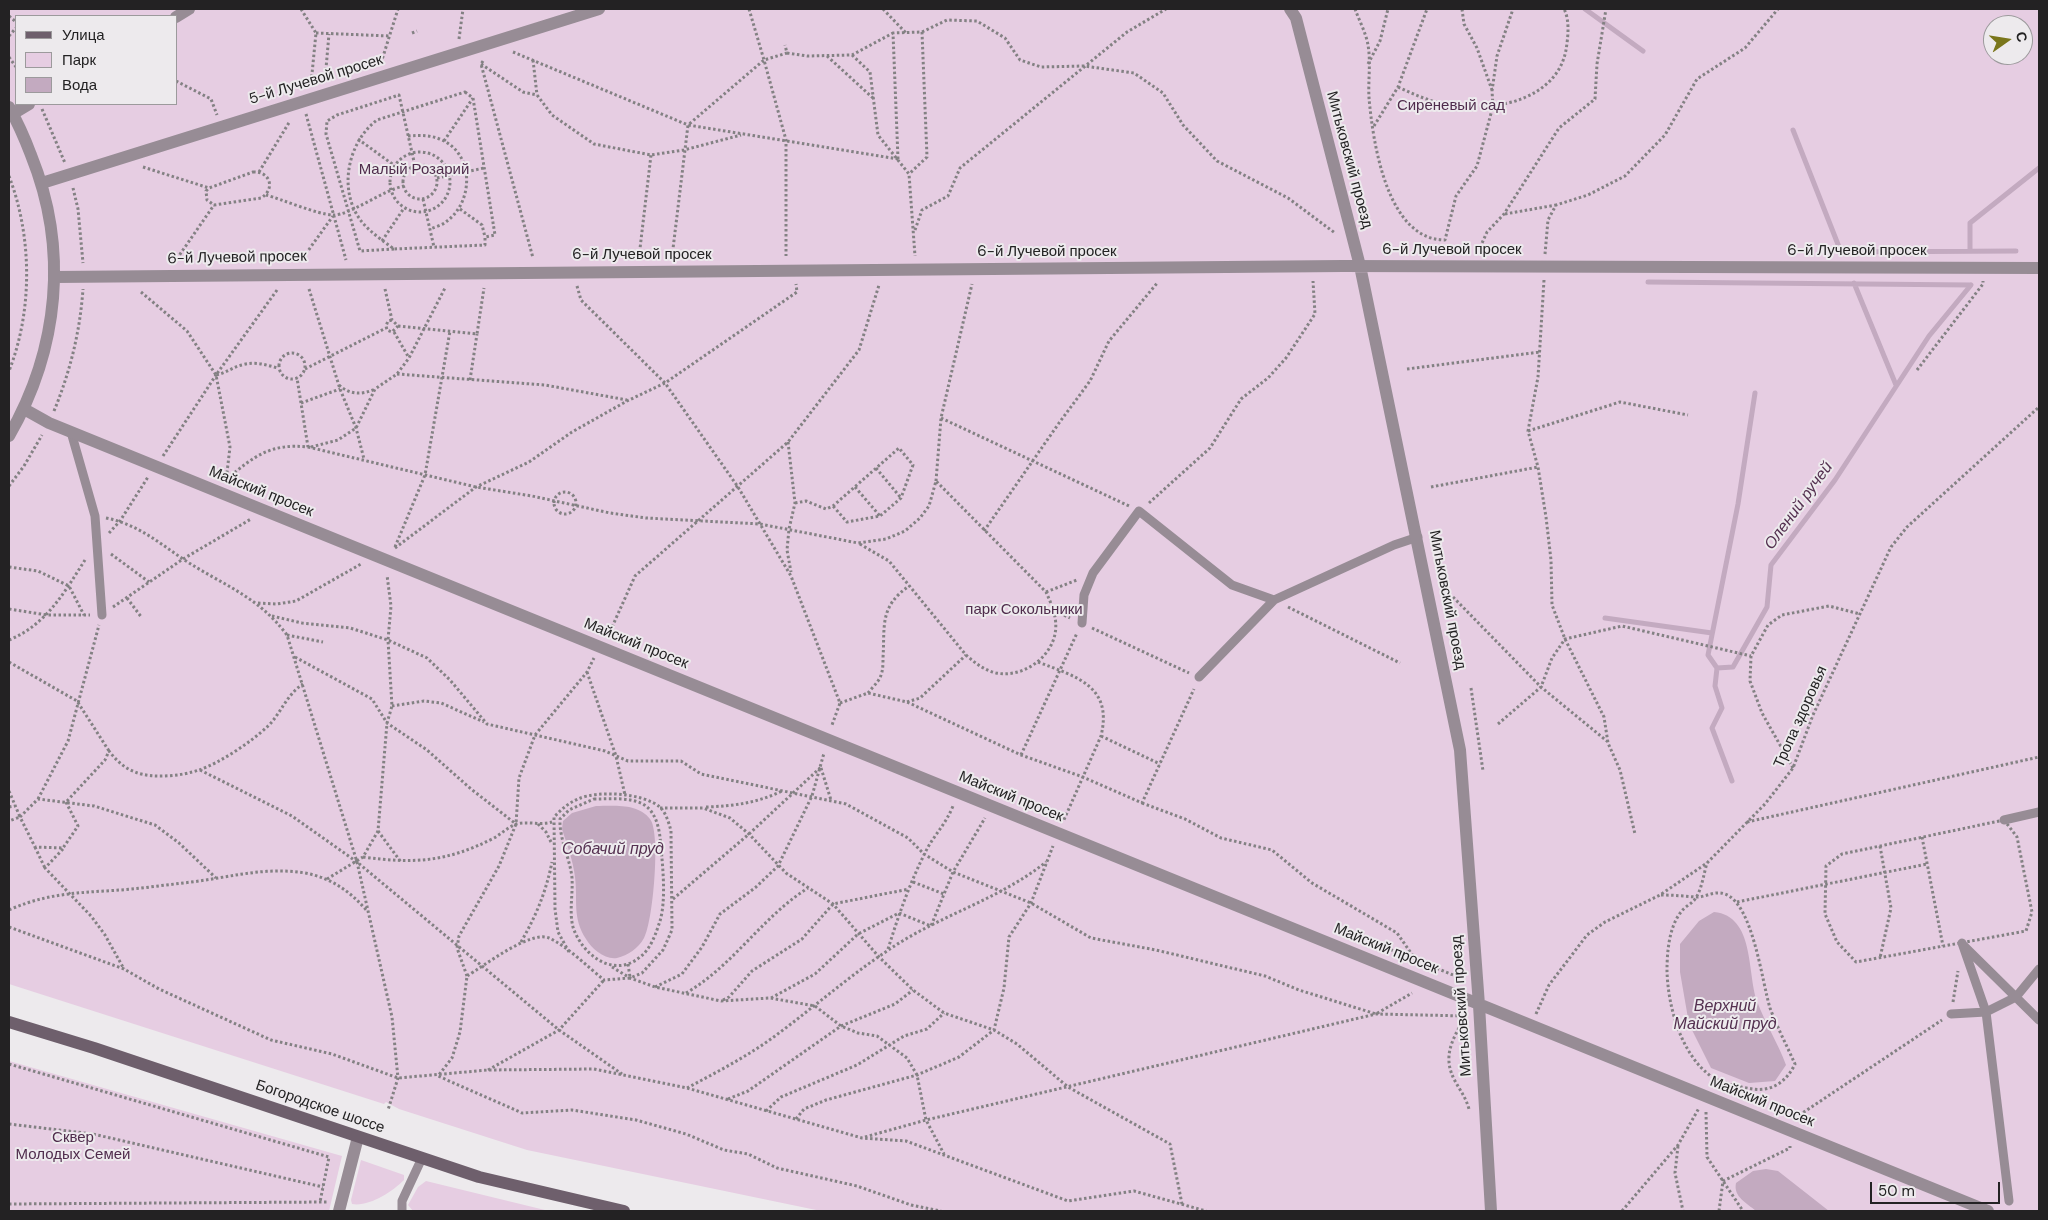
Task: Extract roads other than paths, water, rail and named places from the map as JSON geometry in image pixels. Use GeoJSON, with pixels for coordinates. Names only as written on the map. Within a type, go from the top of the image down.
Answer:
{"type":"FeatureCollection","features":[{"type":"Feature","properties":{"kind":"main road","name":"Богородское шоссе"},"geometry":{"type":"LineString","coordinates":[[9,1022],[94,1048],[479,1177],[624,1211]]}},
{"type":"Feature","properties":{"kind":"street"},"geometry":{"type":"LineString","coordinates":[[178,16],[190,9]]}},
{"type":"Feature","properties":{"kind":"street","name":"5-й Лучевой просек"},"geometry":{"type":"LineString","coordinates":[[42,183],[600,9]]}},
{"type":"Feature","properties":{"kind":"street","name":"Митьковский проезд"},"geometry":{"type":"LineString","coordinates":[[1290,9],[1296,18],[1360,266],[1418,537],[1460,750],[1479,1005],[1491,1211]]}},
{"type":"Feature","properties":{"kind":"street"},"geometry":{"type":"LineString","coordinates":[[9,436],[24,409],[47,345],[55,277],[50,214],[42,183],[10,112],[27,105]]}},
{"type":"Feature","properties":{"kind":"street","name":"6-й Лучевой просек"},"geometry":{"type":"LineString","coordinates":[[55,277],[574,271],[1360,266],[2039,268]]}},
{"type":"Feature","properties":{"kind":"street","name":"Майский просек"},"geometry":{"type":"LineString","coordinates":[[24,409],[49,423],[156,467],[1988,1211]]}},
{"type":"Feature","properties":{"kind":"street"},"geometry":{"type":"LineString","coordinates":[[340,1207],[358,1137]]}},
{"type":"Feature","properties":{"kind":"lane"},"geometry":{"type":"LineString","coordinates":[[71,432],[95,516],[102,615]]}},
{"type":"Feature","properties":{"kind":"lane"},"geometry":{"type":"LineString","coordinates":[[1082,623],[1084,595],[1093,573],[1138,511],[1232,585],[1274,600]]}},
{"type":"Feature","properties":{"kind":"lane"},"geometry":{"type":"LineString","coordinates":[[1199,677],[1274,600],[1418,537]]}},
{"type":"Feature","properties":{"kind":"lane"},"geometry":{"type":"LineString","coordinates":[[2004,820],[2039,812]]}},
{"type":"Feature","properties":{"kind":"lane"},"geometry":{"type":"LineString","coordinates":[[2009,1200],[1986,1012],[1961,947],[2039,1020]]}},
{"type":"Feature","properties":{"kind":"lane"},"geometry":{"type":"LineString","coordinates":[[1951,1014],[1986,1012],[2016,997],[2039,969]]}},
{"type":"Feature","properties":{"kind":"lane"},"geometry":{"type":"LineString","coordinates":[[402,1211],[402,1201],[422,1158]]}},
{"type":"Feature","properties":{"kind":"water","name":"Собачий пруд"},"geometry":{"type":"Polygon","coordinates":[[[596,806],[625,806],[639,810],[650,819],[655,841],[653,897],[647,929],[642,942],[636,948],[617,958],[608,957],[595,950],[582,931],[576,909],[574,871],[562,829],[563,821],[572,813],[596,806]]]}},
{"type":"Feature","properties":{"kind":"water","name":"Верхний Майский пруд"},"geometry":{"type":"Polygon","coordinates":[[[1714,912],[1727,916],[1737,924],[1743,935],[1757,1001],[1786,1065],[1775,1081],[1749,1083],[1711,1068],[1689,1024],[1680,972],[1680,944],[1699,921],[1714,912]]]}},
{"type":"Feature","properties":{"kind":"water"},"geometry":{"type":"Polygon","coordinates":[[[1766,1169],[1778,1171],[1829,1211],[1756,1211],[1739,1196],[1736,1183],[1753,1171],[1766,1169]]]}},
{"type":"Feature","properties":{"kind":"waterway"},"geometry":{"type":"LineString","coordinates":[[1585,9],[1643,51]]}},
{"type":"Feature","properties":{"kind":"waterway"},"geometry":{"type":"LineString","coordinates":[[1793,130],[1841,252],[2016,251]]}},
{"type":"Feature","properties":{"kind":"waterway","name":"Олений ручей"},"geometry":{"type":"LineString","coordinates":[[1970,250],[1970,223],[2039,168]]}},
{"type":"Feature","properties":{"kind":"waterway"},"geometry":{"type":"LineString","coordinates":[[1648,282],[1971,285]]}},
{"type":"Feature","properties":{"kind":"waterway"},"geometry":{"type":"LineString","coordinates":[[1854,283],[1896,385]]}},
{"type":"Feature","properties":{"kind":"waterway","name":"Олений ручей"},"geometry":{"type":"LineString","coordinates":[[1732,781],[1712,728],[1722,708],[1715,686],[1717,668],[1733,667],[1767,607],[1771,565],[1835,480],[1929,336],[1971,285]]}},
{"type":"Feature","properties":{"kind":"waterway"},"geometry":{"type":"LineString","coordinates":[[1717,668],[1708,655],[1738,504],[1755,393]]}},
{"type":"Feature","properties":{"kind":"waterway"},"geometry":{"type":"LineString","coordinates":[[1605,618],[1712,633]]}},
{"type":"Feature","properties":{"kind":"park label","name":"Сиреневый сад"},"geometry":{"type":"Point","coordinates":[1451,106]}},
{"type":"Feature","properties":{"kind":"park label","name":"Малый Розарий"},"geometry":{"type":"Point","coordinates":[414,170]}},
{"type":"Feature","properties":{"kind":"park label","name":"парк Сокольники"},"geometry":{"type":"Point","coordinates":[1024,610]}},
{"type":"Feature","properties":{"kind":"park label","name":"Сквер Молодых Семей"},"geometry":{"type":"Point","coordinates":[73,1146]}}]}
